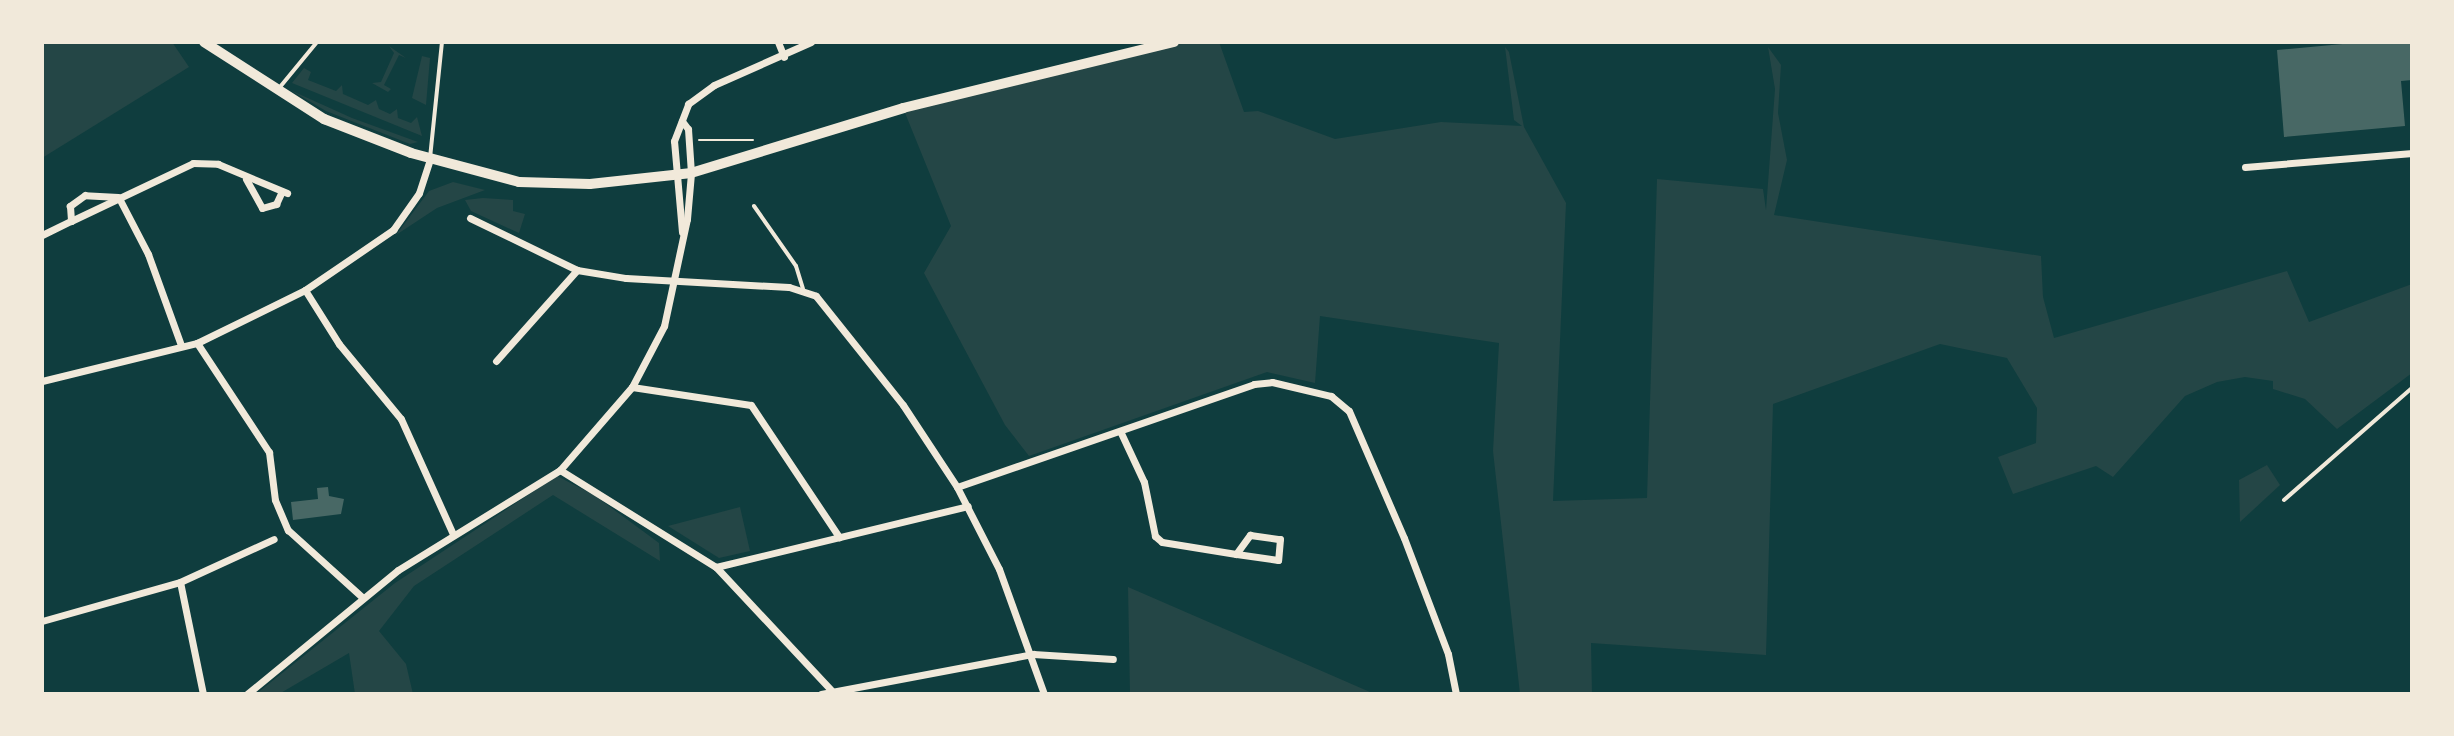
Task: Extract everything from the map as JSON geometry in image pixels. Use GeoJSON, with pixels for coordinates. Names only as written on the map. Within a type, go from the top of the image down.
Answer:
{"type":"FeatureCollection","features":[{"type":"Feature","properties":{"kind":"main road"},"geometry":{"type":"LineString","coordinates":[[204,42],[277,92],[324,119],[430,159],[519,182],[590,184],[691,173],[903,108],[1174,42]]}},
{"type":"Feature","properties":{"kind":"street"},"geometry":{"type":"LineString","coordinates":[[778,42],[784,57]]}},
{"type":"Feature","properties":{"kind":"street"},"geometry":{"type":"LineString","coordinates":[[682,232],[674,177],[674,141],[688,104],[701,93],[811,42]]}},
{"type":"Feature","properties":{"kind":"street"},"geometry":{"type":"LineString","coordinates":[[247,694],[362,597],[453,534],[560,470],[632,387],[660,335],[674,281],[691,173],[688,129],[682,121]]}},
{"type":"Feature","properties":{"kind":"street"},"geometry":{"type":"LineString","coordinates":[[2245,167],[2412,153]]}},
{"type":"Feature","properties":{"kind":"street"},"geometry":{"type":"LineString","coordinates":[[42,381],[197,343],[305,290],[393,230],[419,193],[430,159]]}},
{"type":"Feature","properties":{"kind":"street"},"geometry":{"type":"LineString","coordinates":[[42,235],[193,163],[218,164],[246,179],[284,192],[276,204],[262,208],[246,179]]}},
{"type":"Feature","properties":{"kind":"street"},"geometry":{"type":"LineString","coordinates":[[71,221],[70,206],[85,195],[119,198]]}},
{"type":"Feature","properties":{"kind":"street"},"geometry":{"type":"LineString","coordinates":[[119,198],[148,254],[181,345]]}},
{"type":"Feature","properties":{"kind":"street"},"geometry":{"type":"LineString","coordinates":[[470,218],[577,270],[674,281],[803,289],[816,296],[903,405],[968,506],[1033,654],[1044,694]]}},
{"type":"Feature","properties":{"kind":"street"},"geometry":{"type":"LineString","coordinates":[[496,361],[577,270]]}},
{"type":"Feature","properties":{"kind":"street"},"geometry":{"type":"LineString","coordinates":[[305,290],[339,344],[401,419],[453,534]]}},
{"type":"Feature","properties":{"kind":"street"},"geometry":{"type":"LineString","coordinates":[[197,343],[269,452],[275,500],[287,528],[362,597]]}},
{"type":"Feature","properties":{"kind":"street"},"geometry":{"type":"LineString","coordinates":[[957,487],[1263,382],[1339,399],[1349,411],[1404,538],[1448,654],[1456,694]]}},
{"type":"Feature","properties":{"kind":"street"},"geometry":{"type":"LineString","coordinates":[[632,387],[751,405],[839,537]]}},
{"type":"Feature","properties":{"kind":"street"},"geometry":{"type":"LineString","coordinates":[[1121,433],[1144,482],[1155,536],[1162,542],[1236,554],[1278,560],[1280,539],[1250,535],[1236,554]]}},
{"type":"Feature","properties":{"kind":"street"},"geometry":{"type":"LineString","coordinates":[[560,470],[716,567],[834,692]]}},
{"type":"Feature","properties":{"kind":"street"},"geometry":{"type":"LineString","coordinates":[[716,567],[968,506]]}},
{"type":"Feature","properties":{"kind":"street"},"geometry":{"type":"LineString","coordinates":[[42,621],[180,582],[274,539]]}},
{"type":"Feature","properties":{"kind":"street"},"geometry":{"type":"LineString","coordinates":[[180,582],[203,694]]}},
{"type":"Feature","properties":{"kind":"street"},"geometry":{"type":"LineString","coordinates":[[821,694],[1033,654],[1113,659]]}},
{"type":"Feature","properties":{"kind":"lane"},"geometry":{"type":"LineString","coordinates":[[277,92],[317,42]]}},
{"type":"Feature","properties":{"kind":"lane"},"geometry":{"type":"LineString","coordinates":[[430,159],[442,42]]}},
{"type":"Feature","properties":{"kind":"lane"},"geometry":{"type":"LineString","coordinates":[[754,206],[796,266],[803,289]]}},
{"type":"Feature","properties":{"kind":"lane"},"geometry":{"type":"LineString","coordinates":[[2284,500],[2412,388]]}},
{"type":"Feature","properties":{"kind":"shaded area"},"geometry":{"type":"Polygon","coordinates":[[[42,42],[172,42],[189,67],[42,158],[42,42]]]}},
{"type":"Feature","properties":{"kind":"shaded area"},"geometry":{"type":"Polygon","coordinates":[[[1174,42],[1219,42],[1244,112],[1258,111],[1335,139],[1441,122],[1522,126],[1514,120],[1505,47],[1509,52],[1524,127],[1566,203],[1553,501],[1647,498],[1657,179],[1763,189],[1766,210],[1775,89],[1768,47],[1781,65],[1778,113],[1787,160],[1774,215],[2041,256],[2043,297],[2054,338],[2287,271],[2309,322],[2412,284],[2412,373],[2337,429],[2305,399],[2273,389],[2273,381],[2245,377],[2217,382],[2185,396],[2113,477],[2096,466],[2013,494],[1998,457],[2036,443],[2037,408],[2007,358],[1940,344],[1773,404],[1766,655],[1591,643],[1592,694],[1520,694],[1493,451],[1499,343],[1320,316],[1315,383],[1267,372],[1029,456],[1005,425],[924,273],[951,226],[903,108],[1174,42]]]}},
{"type":"Feature","properties":{"kind":"shaded area"},"geometry":{"type":"Polygon","coordinates":[[[389,46],[406,58],[399,55],[384,85],[391,89],[388,92],[372,83],[381,82],[394,53],[389,46]]]}},
{"type":"Feature","properties":{"kind":"shaded area"},"geometry":{"type":"Polygon","coordinates":[[[422,56],[430,58],[426,105],[412,98],[422,56]]]}},
{"type":"Feature","properties":{"kind":"shaded area"},"geometry":{"type":"Polygon","coordinates":[[[304,68],[311,72],[308,80],[336,91],[342,85],[343,94],[368,105],[376,100],[379,109],[390,114],[397,109],[398,118],[411,123],[417,117],[422,136],[292,83],[304,68]]]}},
{"type":"Feature","properties":{"kind":"shaded area"},"geometry":{"type":"Polygon","coordinates":[[[290,90],[352,118],[418,142],[410,144],[326,111],[290,90]]]}},
{"type":"Feature","properties":{"kind":"shaded area"},"geometry":{"type":"Polygon","coordinates":[[[453,182],[485,190],[437,208],[396,235],[429,191],[453,182]]]}},
{"type":"Feature","properties":{"kind":"shaded area"},"geometry":{"type":"Polygon","coordinates":[[[465,200],[513,200],[513,211],[525,214],[519,233],[471,211],[465,200]]]}},
{"type":"Feature","properties":{"kind":"shaded area"},"geometry":{"type":"Polygon","coordinates":[[[2267,465],[2280,485],[2240,522],[2239,480],[2267,465]]]}},
{"type":"Feature","properties":{"kind":"shaded area"},"geometry":{"type":"Polygon","coordinates":[[[557,476],[594,495],[659,543],[660,561],[553,495],[414,586],[379,631],[406,664],[413,694],[355,694],[349,653],[279,694],[256,694],[395,583],[557,476]]]}},
{"type":"Feature","properties":{"kind":"shaded area"},"geometry":{"type":"Polygon","coordinates":[[[740,507],[750,551],[719,558],[668,526],[740,507]]]}},
{"type":"Feature","properties":{"kind":"shaded area"},"geometry":{"type":"Polygon","coordinates":[[[1128,587],[1370,692],[1376,694],[1130,694],[1128,587]]]}},
{"type":"Feature","properties":{"kind":"building"},"geometry":{"type":"Polygon","coordinates":[[[2364,42],[2412,42],[2412,80],[2401,81],[2405,126],[2284,137],[2277,50],[2364,42]]]}},
{"type":"Feature","properties":{"kind":"building"},"geometry":{"type":"Polygon","coordinates":[[[328,487],[329,496],[344,499],[341,514],[293,520],[291,502],[318,499],[317,488],[328,487]]]}}]}
